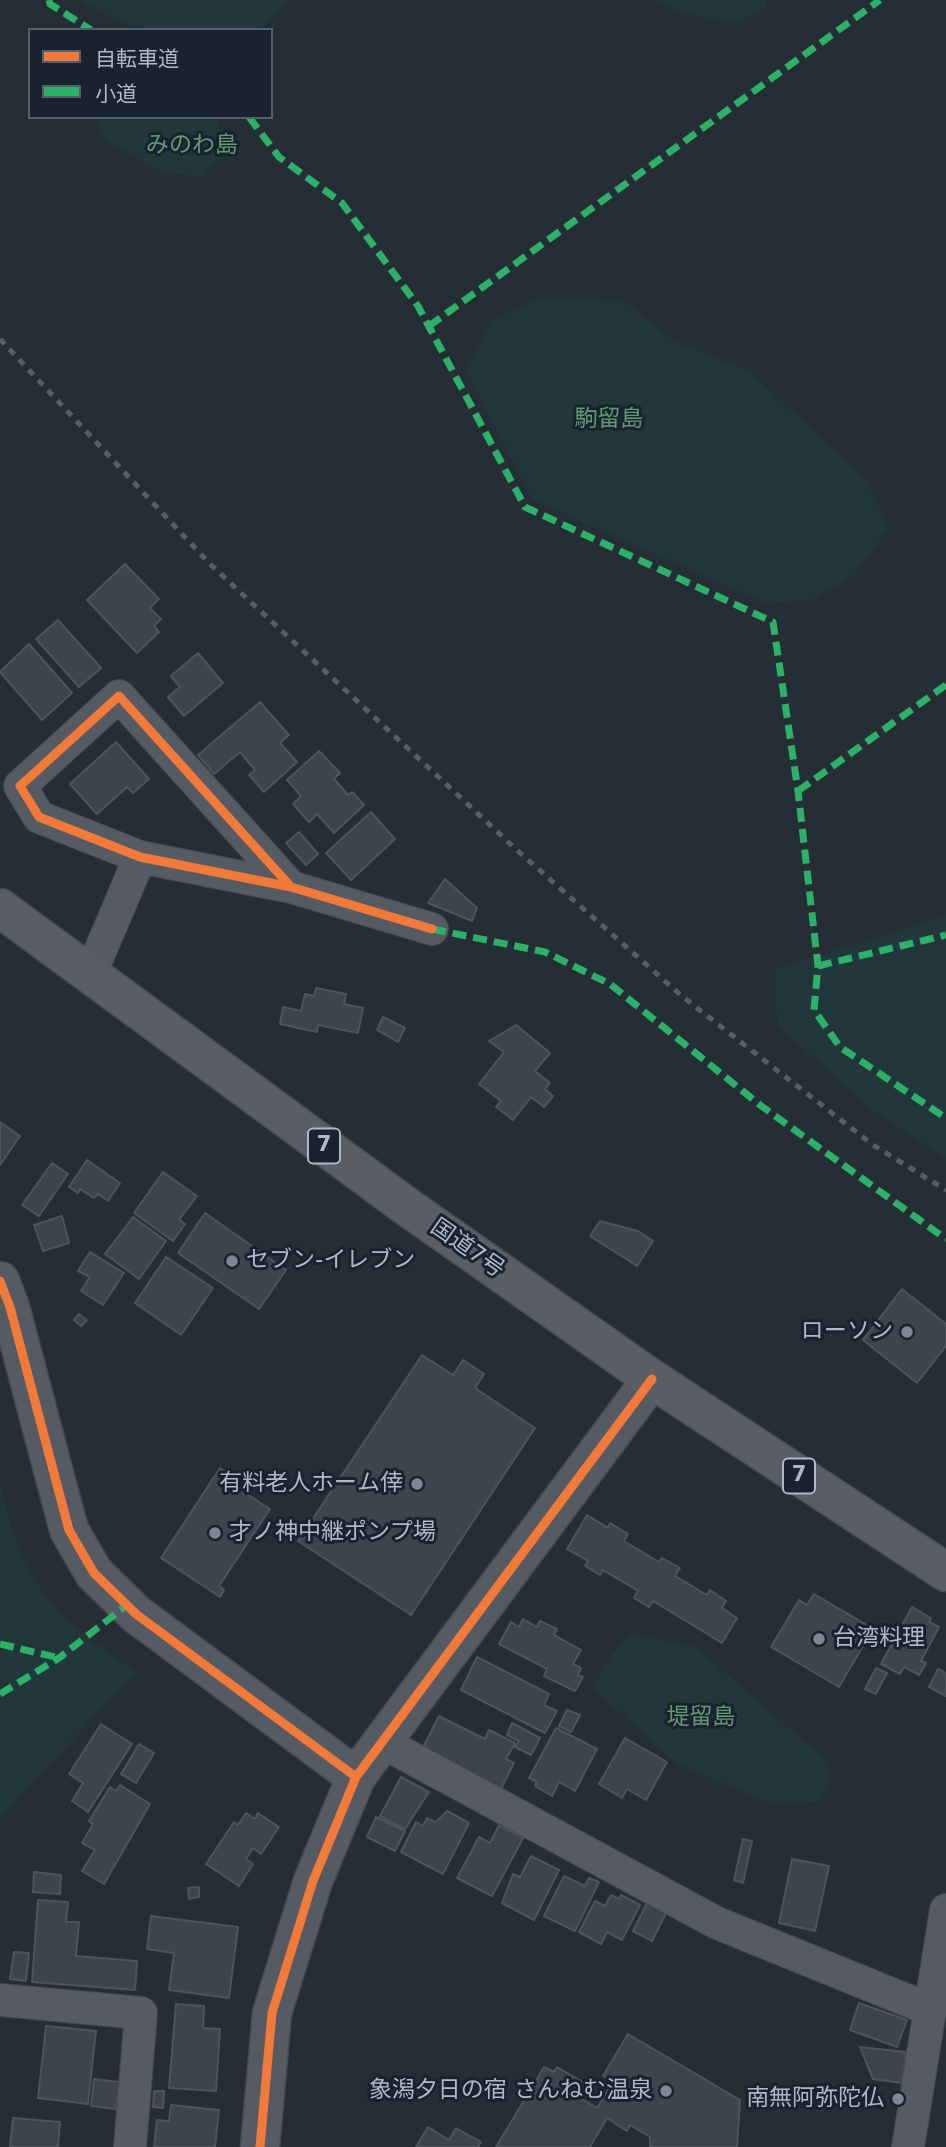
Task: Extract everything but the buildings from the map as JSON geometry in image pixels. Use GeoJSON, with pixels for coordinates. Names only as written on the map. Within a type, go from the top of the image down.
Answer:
{"type":"FeatureCollection","features":[{"type":"Feature","properties":{"kind":"highway","name":"国道7号"},"geometry":{"type":"LineString","coordinates":[[0,908],[406,1206],[652,1379],[946,1572]]}},
{"type":"Feature","properties":{"kind":"street"},"geometry":{"type":"LineString","coordinates":[[291,887],[119,696],[20,786],[39,817],[140,857],[291,887],[432,929]]}},
{"type":"Feature","properties":{"kind":"street"},"geometry":{"type":"LineString","coordinates":[[90,975],[140,857]]}},
{"type":"Feature","properties":{"kind":"street"},"geometry":{"type":"LineString","coordinates":[[0,1281],[10,1307],[69,1531],[94,1573],[136,1614],[356,1777]]}},
{"type":"Feature","properties":{"kind":"street"},"geometry":{"type":"LineString","coordinates":[[260,2147],[272,2013],[313,1881],[356,1777],[380,1741],[652,1379]]}},
{"type":"Feature","properties":{"kind":"street"},"geometry":{"type":"LineString","coordinates":[[380,1741],[717,1923],[931,2010]]}},
{"type":"Feature","properties":{"kind":"street"},"geometry":{"type":"LineString","coordinates":[[908,2147],[946,1910]]}},
{"type":"Feature","properties":{"kind":"street"},"geometry":{"type":"LineString","coordinates":[[0,2000],[141,2013],[130,2147]]}},
{"type":"Feature","properties":{"kind":"green space"},"geometry":{"type":"Polygon","coordinates":[[[79,0],[290,0],[263,28],[142,28],[110,17],[79,0]]]}},
{"type":"Feature","properties":{"kind":"green space"},"geometry":{"type":"Polygon","coordinates":[[[652,0],[768,0],[766,8],[734,23],[678,11],[652,0]]]}},
{"type":"Feature","properties":{"kind":"green space","name":"みのわ島"},"geometry":{"type":"Polygon","coordinates":[[[94,119],[218,119],[224,155],[203,177],[162,172],[105,140],[94,119]]]}},
{"type":"Feature","properties":{"kind":"green space","name":"駒留島"},"geometry":{"type":"Polygon","coordinates":[[[538,298],[624,301],[674,341],[749,371],[866,480],[889,528],[853,576],[812,600],[765,603],[532,499],[466,369],[493,320],[538,298]]]}},
{"type":"Feature","properties":{"kind":"green space"},"geometry":{"type":"Polygon","coordinates":[[[946,916],[946,1158],[877,1114],[777,1025],[775,969],[946,916]]]}},
{"type":"Feature","properties":{"kind":"green space"},"geometry":{"type":"Polygon","coordinates":[[[0,1487],[22,1554],[49,1600],[78,1629],[137,1672],[0,1817],[0,1487]]]}},
{"type":"Feature","properties":{"kind":"green space","name":"堤留島"},"geometry":{"type":"Polygon","coordinates":[[[630,1634],[696,1647],[820,1755],[833,1776],[820,1802],[772,1804],[676,1763],[593,1688],[612,1654],[630,1634]]]}},
{"type":"Feature","properties":{"kind":"railway"},"geometry":{"type":"LineString","coordinates":[[0,339],[210,564],[519,852],[683,997],[873,1145],[946,1190]]}},
{"type":"Feature","properties":{"kind":"marked path"},"geometry":{"type":"LineString","coordinates":[[49,0],[50,4],[88,28]]}},
{"type":"Feature","properties":{"kind":"marked path"},"geometry":{"type":"LineString","coordinates":[[429,326],[880,0]]}},
{"type":"Feature","properties":{"kind":"marked path"},"geometry":{"type":"LineString","coordinates":[[250,119],[279,157],[342,203],[418,306],[525,507],[773,622],[798,791],[818,966],[814,1010],[840,1047],[946,1118]]}},
{"type":"Feature","properties":{"kind":"marked path"},"geometry":{"type":"LineString","coordinates":[[798,791],[946,685]]}},
{"type":"Feature","properties":{"kind":"marked path"},"geometry":{"type":"LineString","coordinates":[[432,929],[545,952],[610,984],[760,1105],[946,1239]]}},
{"type":"Feature","properties":{"kind":"marked path"},"geometry":{"type":"LineString","coordinates":[[818,966],[946,935]]}},
{"type":"Feature","properties":{"kind":"marked path"},"geometry":{"type":"LineString","coordinates":[[0,1694],[59,1658],[127,1605]]}},
{"type":"Feature","properties":{"kind":"marked path"},"geometry":{"type":"LineString","coordinates":[[0,1644],[59,1658]]}},
{"type":"Feature","properties":{"kind":"cycle path"},"geometry":{"type":"LineString","coordinates":[[291,887],[119,696],[20,786],[39,817],[140,857],[291,887],[432,929]]}},
{"type":"Feature","properties":{"kind":"cycle path"},"geometry":{"type":"LineString","coordinates":[[0,1281],[10,1307],[69,1530],[94,1573],[136,1614],[356,1777]]}},
{"type":"Feature","properties":{"kind":"cycle path"},"geometry":{"type":"LineString","coordinates":[[260,2147],[272,2013],[313,1881],[356,1777],[652,1379]]}},
{"type":"Feature","properties":{"kind":"place","name":"セブン-イレブン"},"geometry":{"type":"Point","coordinates":[232,1261]}},
{"type":"Feature","properties":{"kind":"place","name":"ローソン"},"geometry":{"type":"Point","coordinates":[907,1332]}},
{"type":"Feature","properties":{"kind":"place","name":"有料老人ホーム倖"},"geometry":{"type":"Point","coordinates":[417,1484]}},
{"type":"Feature","properties":{"kind":"place","name":"才ノ神中継ポンプ場"},"geometry":{"type":"Point","coordinates":[215,1533]}},
{"type":"Feature","properties":{"kind":"place","name":"台湾料理"},"geometry":{"type":"Point","coordinates":[819,1639]}},
{"type":"Feature","properties":{"kind":"place","name":"象潟夕日の宿 さんねむ温泉"},"geometry":{"type":"Point","coordinates":[666,2091]}},
{"type":"Feature","properties":{"kind":"place","name":"南無阿弥陀仏"},"geometry":{"type":"Point","coordinates":[898,2099]}}]}
